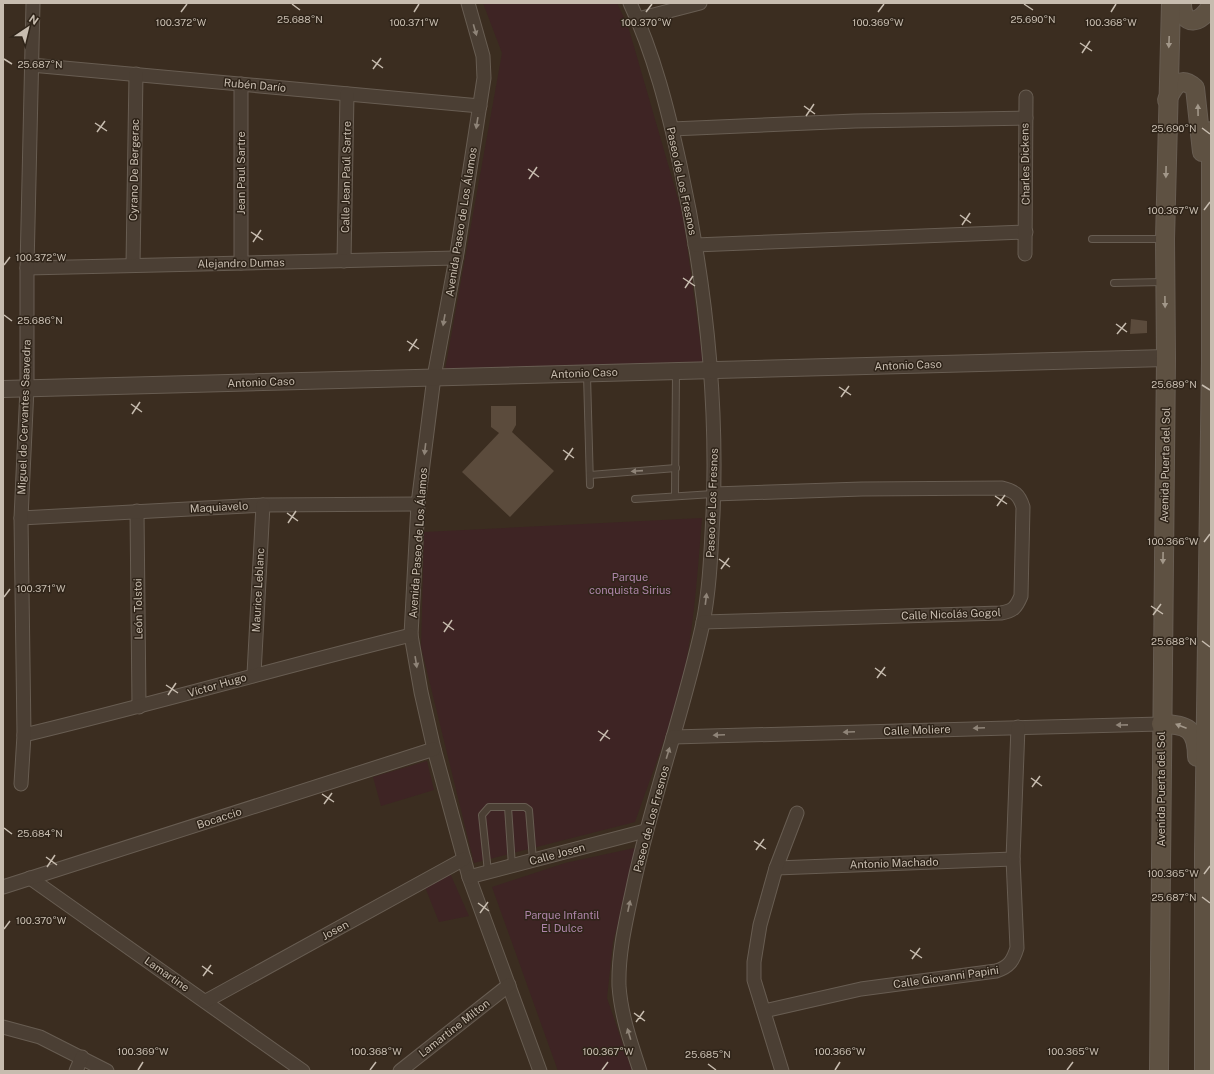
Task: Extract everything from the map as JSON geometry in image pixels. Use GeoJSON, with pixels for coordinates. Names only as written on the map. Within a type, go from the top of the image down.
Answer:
{"type":"FeatureCollection","features":[{"type":"Feature","properties":{"kind":"main road","name":"Avenida Puerta del Sol"},"geometry":{"type":"LineString","coordinates":[[1160,1071],[1161,724],[1166,358],[1164,239],[1171,3]]}},
{"type":"Feature","properties":{"kind":"main road"},"geometry":{"type":"LineString","coordinates":[[1182,3],[1182,10],[1185,17],[1192,20],[1199,20],[1204,16],[1211,5]]}},
{"type":"Feature","properties":{"kind":"main road"},"geometry":{"type":"LineString","coordinates":[[1167,100],[1177,84],[1183,82],[1190,84],[1195,88],[1197,94],[1200,143],[1210,176]]}},
{"type":"Feature","properties":{"kind":"main road"},"geometry":{"type":"LineString","coordinates":[[1203,1068],[1208,923],[1208,877],[1204,853],[1211,362],[1211,131]]}},
{"type":"Feature","properties":{"kind":"main road"},"geometry":{"type":"LineString","coordinates":[[1161,724],[1185,726],[1193,733],[1197,744],[1195,834],[1198,844],[1204,853]]}},
{"type":"Feature","properties":{"kind":"main road"},"geometry":{"type":"LineString","coordinates":[[1160,1030],[1167,1071]]}},
{"type":"Feature","properties":{"kind":"street","name":"Miguel de Cervantes Saavedra"},"geometry":{"type":"LineString","coordinates":[[21,784],[24,735],[21,518],[27,388],[27,268],[33,3]]}},
{"type":"Feature","properties":{"kind":"street","name":"Avenida Paseo de Los Álamos"},"geometry":{"type":"LineString","coordinates":[[468,3],[483,56],[484,78],[456,258],[434,377],[418,504],[411,635],[421,692],[434,749],[469,877],[540,1071]]}},
{"type":"Feature","properties":{"kind":"street","name":"Paseo de Los Fresnos"},"geometry":{"type":"LineString","coordinates":[[630,3],[638,19],[652,58],[672,129],[695,245],[707,319],[712,370],[714,494],[713,538],[703,622],[673,737],[646,831],[624,930],[619,974],[623,1012],[640,1071]]}},
{"type":"Feature","properties":{"kind":"street"},"geometry":{"type":"LineString","coordinates":[[638,19],[700,3]]}},
{"type":"Feature","properties":{"kind":"street","name":"Rubén Darío"},"geometry":{"type":"LineString","coordinates":[[31,65],[480,106]]}},
{"type":"Feature","properties":{"kind":"street","name":"Cyrano De Bergerac"},"geometry":{"type":"LineString","coordinates":[[133,266],[136,74]]}},
{"type":"Feature","properties":{"kind":"street","name":"Jean Paul Sartre"},"geometry":{"type":"LineString","coordinates":[[241,84],[241,263]]}},
{"type":"Feature","properties":{"kind":"street","name":"Calle Jean Paúl Sartre"},"geometry":{"type":"LineString","coordinates":[[344,261],[347,94]]}},
{"type":"Feature","properties":{"kind":"street"},"geometry":{"type":"LineString","coordinates":[[1026,97],[1026,118]]}},
{"type":"Feature","properties":{"kind":"street","name":"Charles Dickens"},"geometry":{"type":"LineString","coordinates":[[672,129],[855,121],[1026,118],[1025,254]]}},
{"type":"Feature","properties":{"kind":"street"},"geometry":{"type":"LineString","coordinates":[[695,245],[1026,232]]}},
{"type":"Feature","properties":{"kind":"street","name":"Alejandro Dumas"},"geometry":{"type":"LineString","coordinates":[[27,268],[456,258]]}},
{"type":"Feature","properties":{"kind":"street","name":"Antonio Caso"},"geometry":{"type":"LineString","coordinates":[[3,389],[1166,358]]}},
{"type":"Feature","properties":{"kind":"street","name":"Calle Nicolás Gogol"},"geometry":{"type":"LineString","coordinates":[[703,622],[1000,613],[1011,611],[1017,606],[1021,596],[1022,506],[1019,496],[1014,491],[1002,488],[979,488],[714,494]]}},
{"type":"Feature","properties":{"kind":"street","name":"Maquiavelo"},"geometry":{"type":"LineString","coordinates":[[21,518],[263,505],[418,504]]}},
{"type":"Feature","properties":{"kind":"street","name":"Maurice Leblanc"},"geometry":{"type":"LineString","coordinates":[[254,674],[263,505]]}},
{"type":"Feature","properties":{"kind":"street","name":"León Tolstoi"},"geometry":{"type":"LineString","coordinates":[[137,511],[140,707]]}},
{"type":"Feature","properties":{"kind":"street","name":"Víctor Hugo"},"geometry":{"type":"LineString","coordinates":[[24,735],[140,707],[254,674],[411,635]]}},
{"type":"Feature","properties":{"kind":"street","name":"Calle Moliere"},"geometry":{"type":"LineString","coordinates":[[673,737],[1161,724]]}},
{"type":"Feature","properties":{"kind":"street","name":"Calle Giovanni Papini"},"geometry":{"type":"LineString","coordinates":[[764,1011],[861,989],[996,971],[1006,967],[1013,960],[1016,948],[1013,859],[1018,727]]}},
{"type":"Feature","properties":{"kind":"street","name":"Bocaccio"},"geometry":{"type":"LineString","coordinates":[[3,887],[434,749]]}},
{"type":"Feature","properties":{"kind":"street"},"geometry":{"type":"LineString","coordinates":[[782,1071],[754,980],[754,962],[760,925],[776,868],[797,813]]}},
{"type":"Feature","properties":{"kind":"street","name":"Calle Josen"},"geometry":{"type":"LineString","coordinates":[[469,877],[646,831]]}},
{"type":"Feature","properties":{"kind":"street","name":"Josen"},"geometry":{"type":"LineString","coordinates":[[206,1001],[464,859]]}},
{"type":"Feature","properties":{"kind":"street","name":"Antonio Machado"},"geometry":{"type":"LineString","coordinates":[[776,868],[1013,859]]}},
{"type":"Feature","properties":{"kind":"street","name":"Lamartine"},"geometry":{"type":"LineString","coordinates":[[30,878],[303,1071]]}},
{"type":"Feature","properties":{"kind":"street","name":"Lamartine Milton"},"geometry":{"type":"LineString","coordinates":[[400,1071],[509,985]]}},
{"type":"Feature","properties":{"kind":"street"},"geometry":{"type":"LineString","coordinates":[[3,1027],[40,1037],[108,1071]]}},
{"type":"Feature","properties":{"kind":"street"},"geometry":{"type":"LineString","coordinates":[[76,1071],[82,1057]]}},
{"type":"Feature","properties":{"kind":"lane"},"geometry":{"type":"LineString","coordinates":[[1092,238],[1164,239]]}},
{"type":"Feature","properties":{"kind":"lane"},"geometry":{"type":"LineString","coordinates":[[1114,283],[1165,282]]}},
{"type":"Feature","properties":{"kind":"lane"},"geometry":{"type":"LineString","coordinates":[[675,495],[676,371]]}},
{"type":"Feature","properties":{"kind":"lane"},"geometry":{"type":"LineString","coordinates":[[587,373],[590,485]]}},
{"type":"Feature","properties":{"kind":"lane"},"geometry":{"type":"LineString","coordinates":[[590,475],[676,468]]}},
{"type":"Feature","properties":{"kind":"lane"},"geometry":{"type":"LineString","coordinates":[[635,499],[675,495],[714,494]]}},
{"type":"Feature","properties":{"kind":"lane"},"geometry":{"type":"LineString","coordinates":[[488,872],[482,815],[489,807],[525,807],[529,810],[533,860]]}},
{"type":"Feature","properties":{"kind":"lane"},"geometry":{"type":"LineString","coordinates":[[508,807],[512,866]]}},
{"type":"Feature","properties":{"kind":"green space"},"geometry":{"type":"Polygon","coordinates":[[[483,3],[617,3],[628,26],[683,216],[703,362],[445,370],[502,53],[483,3]]]}},
{"type":"Feature","properties":{"kind":"green space","name":"Parque conquista Sirius"},"geometry":{"type":"Polygon","coordinates":[[[702,518],[694,609],[686,663],[670,723],[635,822],[474,863],[421,647],[424,532],[702,518]]]}},
{"type":"Feature","properties":{"kind":"green space"},"geometry":{"type":"Polygon","coordinates":[[[427,761],[434,790],[381,806],[373,777],[427,761]]]}},
{"type":"Feature","properties":{"kind":"green space","name":"Parque Infantil El Dulce"},"geometry":{"type":"Polygon","coordinates":[[[639,847],[613,942],[607,998],[632,1071],[558,1071],[492,887],[565,863],[639,847]]]}},
{"type":"Feature","properties":{"kind":"green space"},"geometry":{"type":"Polygon","coordinates":[[[449,871],[469,916],[439,922],[425,887],[449,871]]]}},
{"type":"Feature","properties":{"kind":"building"},"geometry":{"type":"Polygon","coordinates":[[[1131,319],[1147,321],[1147,333],[1130,334],[1131,319]]]}},
{"type":"Feature","properties":{"kind":"building"},"geometry":{"type":"Polygon","coordinates":[[[491,406],[516,406],[516,425],[512,432],[554,471],[510,517],[462,472],[499,433],[491,427],[491,406]]]}}]}
